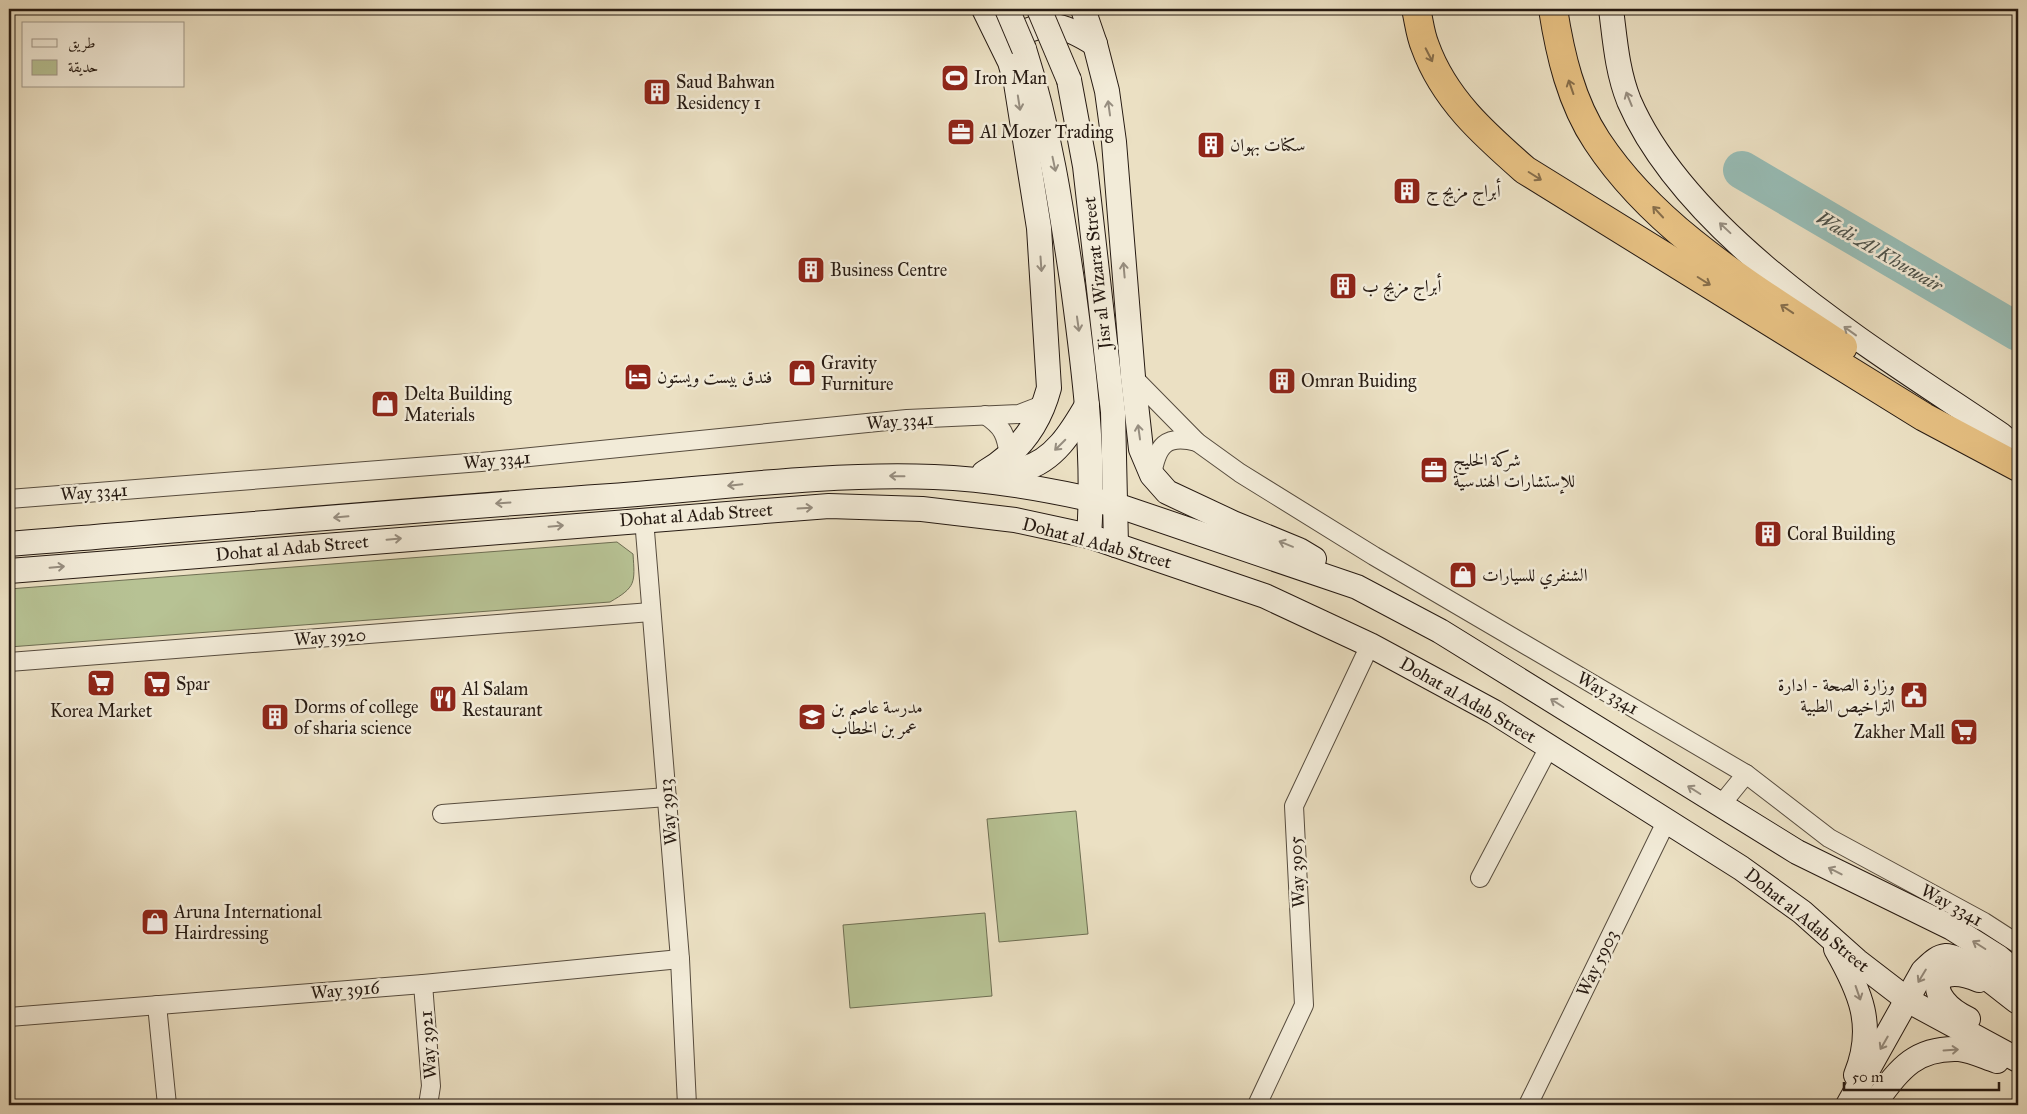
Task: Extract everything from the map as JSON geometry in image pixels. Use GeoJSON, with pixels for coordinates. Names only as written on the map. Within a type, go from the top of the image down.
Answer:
{"type":"FeatureCollection","features":[{"type":"Feature","properties":{"kind":"highway"},"geometry":{"type":"LineString","coordinates":[[1416,9],[1425,47],[1452,99],[1482,133],[1525,170],[1924,417],[2018,466]]}},
{"type":"Feature","properties":{"kind":"highway"},"geometry":{"type":"LineString","coordinates":[[1553,9],[1559,47],[1573,92],[1597,140],[1622,174],[1667,222],[1716,262],[2018,461]]}},
{"type":"Feature","properties":{"kind":"main road"},"geometry":{"type":"LineString","coordinates":[[984,9],[1017,55]]}},
{"type":"Feature","properties":{"kind":"main road","name":"Jisr al Wizarat Street"},"geometry":{"type":"LineString","coordinates":[[1007,9],[1017,55],[1038,93],[1058,184],[1083,358],[1092,499],[1089,536]]}},
{"type":"Feature","properties":{"kind":"main road","name":"Jisr al Wizarat Street"},"geometry":{"type":"LineString","coordinates":[[1039,9],[1069,80],[1085,166],[1113,412],[1116,545]]}},
{"type":"Feature","properties":{"kind":"main road"},"geometry":{"type":"LineString","coordinates":[[1083,9],[1095,44],[1107,91],[1114,142],[1133,377],[1141,450],[1152,475],[1168,492],[1233,523],[1299,550],[1357,587]]}},
{"type":"Feature","properties":{"kind":"main road"},"geometry":{"type":"LineString","coordinates":[[1611,9],[1618,67],[1629,100],[1645,133],[1677,177],[1697,200],[1715,219],[1788,285],[1866,343],[2001,434],[2018,450]]}},
{"type":"Feature","properties":{"kind":"main road"},"geometry":{"type":"LineString","coordinates":[[984,473],[1009,456],[1029,435],[1045,404],[1049,388],[1039,228],[1016,83],[1017,55],[1011,41],[1022,32],[1039,26],[1063,26],[1095,44]]}},
{"type":"Feature","properties":{"kind":"main road"},"geometry":{"type":"LineString","coordinates":[[938,477],[1022,469],[1038,463],[1070,434],[1087,405]]}},
{"type":"Feature","properties":{"kind":"main road","name":"Dohat al Adab Street"},"geometry":{"type":"LineString","coordinates":[[9,544],[663,492],[798,479],[876,476],[938,477],[991,483],[1092,499],[1116,505],[1357,587],[1440,631],[1797,852],[1952,928],[1998,957],[2013,989]]}},
{"type":"Feature","properties":{"kind":"main road","name":"Dohat al Adab Street"},"geometry":{"type":"LineString","coordinates":[[9,571],[644,519],[830,506],[922,509],[1015,520],[1089,536],[1264,596],[1370,644],[1494,712],[1741,868],[1802,912],[1857,961],[1909,1001],[2018,1060]]}},
{"type":"Feature","properties":{"kind":"main road"},"geometry":{"type":"LineString","coordinates":[[1827,934],[1857,988],[1865,1014],[1866,1039],[1862,1062],[1844,1105]]}},
{"type":"Feature","properties":{"kind":"main road"},"geometry":{"type":"LineString","coordinates":[[1848,1105],[1909,1001],[1923,971],[1934,961],[1946,956],[1960,960],[2013,989]]}},
{"type":"Feature","properties":{"kind":"main road"},"geometry":{"type":"LineString","coordinates":[[2013,989],[1959,974],[1948,973],[1941,979],[1938,987],[1939,996],[1946,1006],[2018,1046]]}},
{"type":"Feature","properties":{"kind":"main road"},"geometry":{"type":"LineString","coordinates":[[1873,1105],[1911,1060],[1934,1051],[1961,1049],[2018,1067]]}},
{"type":"Feature","properties":{"kind":"street","name":"Way 3341"},"geometry":{"type":"LineString","coordinates":[[1133,377],[1197,442],[1240,472],[1374,556],[1746,774],[1829,838],[1984,922],[2018,944]]}},
{"type":"Feature","properties":{"kind":"street","name":"Way 3341"},"geometry":{"type":"LineString","coordinates":[[9,499],[481,462],[907,419],[1019,414],[1045,404]]}},
{"type":"Feature","properties":{"kind":"street"},"geometry":{"type":"LineString","coordinates":[[985,415],[999,424],[1007,439],[1009,456]]}},
{"type":"Feature","properties":{"kind":"street"},"geometry":{"type":"LineString","coordinates":[[1152,475],[1156,454],[1167,443],[1182,438],[1197,442]]}},
{"type":"Feature","properties":{"kind":"street","name":"Way 3913"},"geometry":{"type":"LineString","coordinates":[[644,519],[680,958],[687,1105]]}},
{"type":"Feature","properties":{"kind":"street","name":"Way 3920"},"geometry":{"type":"LineString","coordinates":[[9,662],[651,612]]}},
{"type":"Feature","properties":{"kind":"street","name":"Way 3905"},"geometry":{"type":"LineString","coordinates":[[1257,1105],[1304,1004],[1294,806],[1370,644]]}},
{"type":"Feature","properties":{"kind":"street"},"geometry":{"type":"LineString","coordinates":[[1480,878],[1549,747]]}},
{"type":"Feature","properties":{"kind":"street"},"geometry":{"type":"LineString","coordinates":[[1720,806],[1746,774]]}},
{"type":"Feature","properties":{"kind":"street"},"geometry":{"type":"LineString","coordinates":[[442,814],[667,797]]}},
{"type":"Feature","properties":{"kind":"street","name":"Way 5903"},"geometry":{"type":"LineString","coordinates":[[1528,1105],[1666,822]]}},
{"type":"Feature","properties":{"kind":"street","name":"Way 3916"},"geometry":{"type":"LineString","coordinates":[[9,1018],[423,984],[680,958]]}},
{"type":"Feature","properties":{"kind":"street","name":"Way 3921"},"geometry":{"type":"LineString","coordinates":[[423,984],[432,1086],[428,1105]]}},
{"type":"Feature","properties":{"kind":"street"},"geometry":{"type":"LineString","coordinates":[[157,1005],[167,1105]]}},
{"type":"Feature","properties":{"kind":"green space"},"geometry":{"type":"Polygon","coordinates":[[[617,542],[633,554],[634,572],[629,588],[610,602],[9,647],[9,589],[617,542]]]}},
{"type":"Feature","properties":{"kind":"green space"},"geometry":{"type":"Polygon","coordinates":[[[1076,811],[1088,934],[999,942],[987,819],[1076,811]]]}},
{"type":"Feature","properties":{"kind":"green space"},"geometry":{"type":"Polygon","coordinates":[[[985,913],[992,996],[850,1008],[843,925],[985,913]]]}},
{"type":"Feature","properties":{"kind":"waterway","name":"Wadi Al Khuwair"},"geometry":{"type":"LineString","coordinates":[[1742,170],[2018,332]]}},
{"type":"Feature","properties":{"kind":"place","name":"Iron Man"},"geometry":{"type":"Point","coordinates":[955,78]}},
{"type":"Feature","properties":{"kind":"place","name":"Saud Bahwan Residency 1"},"geometry":{"type":"Point","coordinates":[657,92]}},
{"type":"Feature","properties":{"kind":"place","name":"Al Mozer Trading"},"geometry":{"type":"Point","coordinates":[961,132]}},
{"type":"Feature","properties":{"kind":"place","name":"سكنات بهوان"},"geometry":{"type":"Point","coordinates":[1211,145]}},
{"type":"Feature","properties":{"kind":"place","name":"أبراج مزيج ج"},"geometry":{"type":"Point","coordinates":[1407,191]}},
{"type":"Feature","properties":{"kind":"place","name":"Business Centre"},"geometry":{"type":"Point","coordinates":[811,270]}},
{"type":"Feature","properties":{"kind":"place","name":"أبراج مزيج ب"},"geometry":{"type":"Point","coordinates":[1343,286]}},
{"type":"Feature","properties":{"kind":"place","name":"Gravity Furniture"},"geometry":{"type":"Point","coordinates":[802,373]}},
{"type":"Feature","properties":{"kind":"place","name":"فندق بيست ويستون"},"geometry":{"type":"Point","coordinates":[638,377]}},
{"type":"Feature","properties":{"kind":"place","name":"Omran Buiding"},"geometry":{"type":"Point","coordinates":[1282,381]}},
{"type":"Feature","properties":{"kind":"place","name":"Delta Building Materials"},"geometry":{"type":"Point","coordinates":[385,404]}},
{"type":"Feature","properties":{"kind":"place","name":"شركة الخليج للإستشارات الهندسية"},"geometry":{"type":"Point","coordinates":[1434,470]}},
{"type":"Feature","properties":{"kind":"place","name":"Coral Building"},"geometry":{"type":"Point","coordinates":[1768,534]}},
{"type":"Feature","properties":{"kind":"place","name":"الشنفري للسيارات"},"geometry":{"type":"Point","coordinates":[1463,575]}},
{"type":"Feature","properties":{"kind":"place","name":"Korea Market"},"geometry":{"type":"Point","coordinates":[101,683]}},
{"type":"Feature","properties":{"kind":"place","name":"Spar"},"geometry":{"type":"Point","coordinates":[157,684]}},
{"type":"Feature","properties":{"kind":"place","name":"وزارة الصحة - ادارة التراخيص الطبية"},"geometry":{"type":"Point","coordinates":[1914,695]}},
{"type":"Feature","properties":{"kind":"place","name":"Al Salam Restaurant"},"geometry":{"type":"Point","coordinates":[443,699]}},
{"type":"Feature","properties":{"kind":"place","name":"Dorms of college of sharia science"},"geometry":{"type":"Point","coordinates":[275,717]}},
{"type":"Feature","properties":{"kind":"place","name":"مدرسة عاصم بن عمر بن الخطاب"},"geometry":{"type":"Point","coordinates":[812,717]}},
{"type":"Feature","properties":{"kind":"place","name":"Zakher Mall"},"geometry":{"type":"Point","coordinates":[1964,732]}},
{"type":"Feature","properties":{"kind":"place","name":"Aruna International Hairdressing"},"geometry":{"type":"Point","coordinates":[155,922]}}]}
